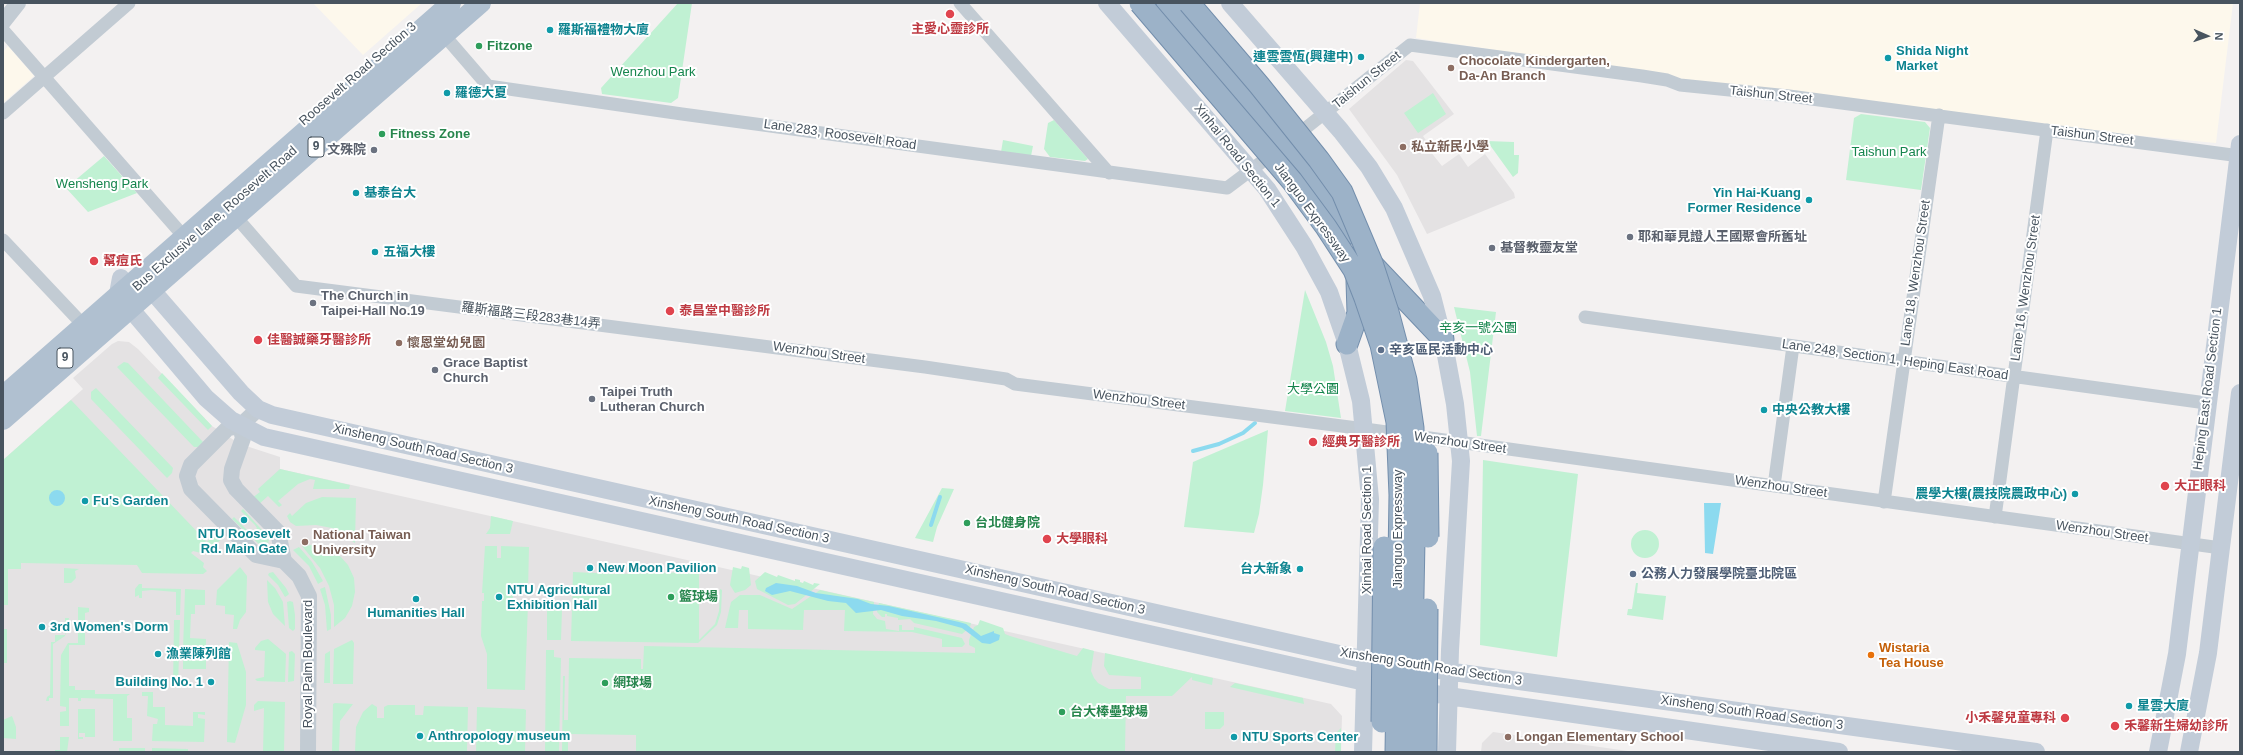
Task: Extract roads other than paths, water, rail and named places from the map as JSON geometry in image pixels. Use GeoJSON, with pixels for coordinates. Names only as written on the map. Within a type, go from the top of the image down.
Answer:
{"type":"FeatureCollection","features":[{"type":"Feature","properties":{"kind":"highway","name":"Jianguo Expressway"},"geometry":{"type":"LineString","coordinates":[[1140,3],[1292,181],[1326,227],[1350,264],[1366,298],[1381,345],[1397,422],[1400,495],[1396,752]]}},
{"type":"Feature","properties":{"kind":"highway","name":"Jianguo Expressway"},"geometry":{"type":"LineString","coordinates":[[1189,3],[1264,90],[1342,192],[1372,263],[1388,312],[1406,380],[1413,428],[1414,540],[1410,752]]}},
{"type":"Feature","properties":{"kind":"highway"},"geometry":{"type":"LineString","coordinates":[[1167,4],[1287,143],[1342,214],[1364,255],[1381,276],[1398,291],[1443,339]]}},
{"type":"Feature","properties":{"kind":"highway"},"geometry":{"type":"LineString","coordinates":[[1287,143],[1335,218],[1352,254],[1358,287],[1358,313],[1347,344]]}},
{"type":"Feature","properties":{"kind":"highway"},"geometry":{"type":"LineString","coordinates":[[1292,181],[1321,230],[1345,283],[1363,331],[1376,384],[1382,422],[1385,498],[1381,752]]}},
{"type":"Feature","properties":{"kind":"highway"},"geometry":{"type":"LineString","coordinates":[[1342,192],[1388,273],[1406,323],[1420,379],[1426,423],[1429,496],[1426,752]]}},
{"type":"Feature","properties":{"kind":"main road","name":"Roosevelt Road Section 3"},"geometry":{"type":"LineString","coordinates":[[132,290],[179,231],[440,3]]}},
{"type":"Feature","properties":{"kind":"main road","name":"Bus Exclusive Lane, Roosevelt Road"},"geometry":{"type":"LineString","coordinates":[[132,290],[451,3]]}},
{"type":"Feature","properties":{"kind":"main road","name":"Bus Exclusive Lane, Roosevelt Road"},"geometry":{"type":"LineString","coordinates":[[3,404],[87,329],[463,3]]}},
{"type":"Feature","properties":{"kind":"main road","name":"Roosevelt Road Section 3"},"geometry":{"type":"LineString","coordinates":[[87,329],[132,290],[236,217],[481,3]]}},
{"type":"Feature","properties":{"kind":"main road","name":"Xinhai Road Section 1"},"geometry":{"type":"LineString","coordinates":[[1107,3],[1252,170],[1267,190],[1304,246],[1329,292],[1347,344],[1361,401],[1365,429],[1370,499],[1363,752]]}},
{"type":"Feature","properties":{"kind":"main road"},"geometry":{"type":"LineString","coordinates":[[1230,3],[1325,113],[1369,167],[1394,208],[1424,274],[1443,339],[1460,443],[1461,485],[1449,671],[1447,752]]}},
{"type":"Feature","properties":{"kind":"main road","name":"Heping East Road Section 1"},"geometry":{"type":"LineString","coordinates":[[2158,752],[2177,654],[2206,403],[2234,229],[2240,152]]}},
{"type":"Feature","properties":{"kind":"main road","name":"Xinsheng South Road Section 3"},"geometry":{"type":"LineString","coordinates":[[132,290],[258,408],[272,415],[1366,660],[2036,752]]}},
{"type":"Feature","properties":{"kind":"main road","name":"Xinsheng South Road Section 3"},"geometry":{"type":"LineString","coordinates":[[132,290],[206,398],[218,411],[240,426],[264,437],[1365,682],[1448,696],[1839,752]]}},
{"type":"Feature","properties":{"kind":"main road","name":"Bus Exclusive Lane, Roosevelt Road"},"geometry":{"type":"LineString","coordinates":[[3,396],[87,329]]}},
{"type":"Feature","properties":{"kind":"main road","name":"Bus Exclusive Lane, Roosevelt Road"},"geometry":{"type":"LineString","coordinates":[[3,412],[87,329]]}},
{"type":"Feature","properties":{"kind":"main road","name":"9"},"geometry":{"type":"LineString","coordinates":[[3,381],[87,329]]}},
{"type":"Feature","properties":{"kind":"main road","name":"9"},"geometry":{"type":"LineString","coordinates":[[3,420],[87,329]]}},
{"type":"Feature","properties":{"kind":"main road"},"geometry":{"type":"LineString","coordinates":[[2189,752],[2208,654],[2240,393]]}},
{"type":"Feature","properties":{"kind":"street"},"geometry":{"type":"LineString","coordinates":[[3,22],[18,3]]}},
{"type":"Feature","properties":{"kind":"street"},"geometry":{"type":"LineString","coordinates":[[3,113],[129,3]]}},
{"type":"Feature","properties":{"kind":"street"},"geometry":{"type":"LineString","coordinates":[[960,3],[1109,173]]}},
{"type":"Feature","properties":{"kind":"street"},"geometry":{"type":"LineString","coordinates":[[3,30],[179,231]]}},
{"type":"Feature","properties":{"kind":"street","name":"Lane 283, Roosevelt Road"},"geometry":{"type":"LineString","coordinates":[[444,35],[488,86],[1109,173],[1227,188],[1287,143]]}},
{"type":"Feature","properties":{"kind":"street","name":"Taishun Street"},"geometry":{"type":"LineString","coordinates":[[1287,143],[1410,45],[1635,75],[1667,80],[1680,85],[1788,96],[2047,130],[2240,152]]}},
{"type":"Feature","properties":{"kind":"street","name":"Lane 18, Wenzhou Street"},"geometry":{"type":"LineString","coordinates":[[1884,502],[1939,115]]}},
{"type":"Feature","properties":{"kind":"street","name":"Lane 16, Wenzhou Street"},"geometry":{"type":"LineString","coordinates":[[1995,517],[2047,130]]}},
{"type":"Feature","properties":{"kind":"street","name":"羅斯福路三段283巷14弄"},"geometry":{"type":"LineString","coordinates":[[236,217],[296,286],[651,332]]}},
{"type":"Feature","properties":{"kind":"street"},"geometry":{"type":"LineString","coordinates":[[3,240],[87,329]]}},
{"type":"Feature","properties":{"kind":"street","name":"Lane 248, Section 1, Heping East Road"},"geometry":{"type":"LineString","coordinates":[[1585,317],[2206,403]]}},
{"type":"Feature","properties":{"kind":"street","name":"Wenzhou Street"},"geometry":{"type":"LineString","coordinates":[[651,332],[925,367],[1006,379],[1014,384],[1365,429],[2221,548]]}},
{"type":"Feature","properties":{"kind":"street"},"geometry":{"type":"LineString","coordinates":[[1774,486],[1793,346]]}},
{"type":"Feature","properties":{"kind":"street"},"geometry":{"type":"LineString","coordinates":[[240,426],[243,438],[232,469],[231,480],[236,489],[278,532],[284,561],[256,555],[191,489],[186,476],[191,465],[228,428],[240,426],[258,408]]}},
{"type":"Feature","properties":{"kind":"street","name":"Royal Palm Boulevard"},"geometry":{"type":"LineString","coordinates":[[284,561],[298,576],[309,596],[308,752]]}},
{"type":"Feature","properties":{"kind":"water"},"geometry":{"type":"Polygon","coordinates":[[[57,490],[64,495],[65,498],[60,505],[57,506],[50,501],[49,498],[54,491],[57,490]]]}},
{"type":"Feature","properties":{"kind":"water"},"geometry":{"type":"Polygon","coordinates":[[[1704,503],[1721,503],[1713,554],[1705,553],[1704,503]]]}},
{"type":"Feature","properties":{"kind":"water"},"geometry":{"type":"Polygon","coordinates":[[[776,583],[797,586],[816,593],[858,599],[871,604],[889,606],[959,622],[966,624],[981,636],[994,631],[994,633],[1000,635],[999,640],[990,644],[982,643],[962,628],[936,621],[902,616],[881,610],[856,613],[846,603],[828,601],[790,591],[772,595],[765,591],[766,588],[776,583]]]}},
{"type":"Feature","properties":{"kind":"waterway"},"geometry":{"type":"LineString","coordinates":[[1193,451],[1219,444],[1243,433],[1255,423]]}},
{"type":"Feature","properties":{"kind":"waterway"},"geometry":{"type":"LineString","coordinates":[[931,525],[940,497]]}},
{"type":"Feature","properties":{"kind":"place","name":"主愛心靈診所"},"geometry":{"type":"Point","coordinates":[950,14]}},
{"type":"Feature","properties":{"kind":"place","name":"羅斯福禮物大廈"},"geometry":{"type":"Point","coordinates":[550,30]}},
{"type":"Feature","properties":{"kind":"place","name":"Fitzone"},"geometry":{"type":"Point","coordinates":[479,46]}},
{"type":"Feature","properties":{"kind":"place","name":"連雲雲恆(興建中)"},"geometry":{"type":"Point","coordinates":[1361,57]}},
{"type":"Feature","properties":{"kind":"place","name":"Shida Night Market"},"geometry":{"type":"Point","coordinates":[1888,58]}},
{"type":"Feature","properties":{"kind":"place","name":"Chocolate Kindergarten, Da-An Branch"},"geometry":{"type":"Point","coordinates":[1451,68]}},
{"type":"Feature","properties":{"kind":"place","name":"羅德大夏"},"geometry":{"type":"Point","coordinates":[447,93]}},
{"type":"Feature","properties":{"kind":"place","name":"Fitness Zone"},"geometry":{"type":"Point","coordinates":[382,134]}},
{"type":"Feature","properties":{"kind":"place","name":"私立新民小學"},"geometry":{"type":"Point","coordinates":[1403,147]}},
{"type":"Feature","properties":{"kind":"place","name":"文殊院"},"geometry":{"type":"Point","coordinates":[374,150]}},
{"type":"Feature","properties":{"kind":"place","name":"基泰台大"},"geometry":{"type":"Point","coordinates":[356,193]}},
{"type":"Feature","properties":{"kind":"place","name":"Yin Hai-Kuang Former Residence"},"geometry":{"type":"Point","coordinates":[1809,200]}},
{"type":"Feature","properties":{"kind":"place","name":"耶和華見證人王國聚會所舊址"},"geometry":{"type":"Point","coordinates":[1630,237]}},
{"type":"Feature","properties":{"kind":"place","name":"基督教靈友堂"},"geometry":{"type":"Point","coordinates":[1492,248]}},
{"type":"Feature","properties":{"kind":"place","name":"五福大樓"},"geometry":{"type":"Point","coordinates":[375,252]}},
{"type":"Feature","properties":{"kind":"place","name":"幫痘氏"},"geometry":{"type":"Point","coordinates":[94,261]}},
{"type":"Feature","properties":{"kind":"place","name":"The Church in Taipei-Hall No.19"},"geometry":{"type":"Point","coordinates":[313,303]}},
{"type":"Feature","properties":{"kind":"place","name":"泰昌堂中醫診所"},"geometry":{"type":"Point","coordinates":[670,311]}},
{"type":"Feature","properties":{"kind":"place","name":"佳醫誠藥牙醫診所"},"geometry":{"type":"Point","coordinates":[258,340]}},
{"type":"Feature","properties":{"kind":"place","name":"懷恩堂幼兒園"},"geometry":{"type":"Point","coordinates":[399,343]}},
{"type":"Feature","properties":{"kind":"place","name":"辛亥區民活動中心"},"geometry":{"type":"Point","coordinates":[1381,350]}},
{"type":"Feature","properties":{"kind":"place","name":"Grace Baptist Church"},"geometry":{"type":"Point","coordinates":[435,370]}},
{"type":"Feature","properties":{"kind":"place","name":"Taipei Truth Lutheran Church"},"geometry":{"type":"Point","coordinates":[592,399]}},
{"type":"Feature","properties":{"kind":"place","name":"中央公教大樓"},"geometry":{"type":"Point","coordinates":[1764,410]}},
{"type":"Feature","properties":{"kind":"place","name":"經典牙醫診所"},"geometry":{"type":"Point","coordinates":[1313,442]}},
{"type":"Feature","properties":{"kind":"place","name":"大正眼科"},"geometry":{"type":"Point","coordinates":[2165,486]}},
{"type":"Feature","properties":{"kind":"place","name":"農學大樓(農技院農政中心)"},"geometry":{"type":"Point","coordinates":[2075,494]}},
{"type":"Feature","properties":{"kind":"place","name":"Fu's Garden"},"geometry":{"type":"Point","coordinates":[85,501]}},
{"type":"Feature","properties":{"kind":"place","name":"NTU Roosevelt Rd. Main Gate"},"geometry":{"type":"Point","coordinates":[244,520]}},
{"type":"Feature","properties":{"kind":"place","name":"台北健身院"},"geometry":{"type":"Point","coordinates":[967,523]}},
{"type":"Feature","properties":{"kind":"place","name":"大學眼科"},"geometry":{"type":"Point","coordinates":[1047,539]}},
{"type":"Feature","properties":{"kind":"place","name":"National Taiwan University"},"geometry":{"type":"Point","coordinates":[305,542]}},
{"type":"Feature","properties":{"kind":"place","name":"New Moon Pavilion"},"geometry":{"type":"Point","coordinates":[590,568]}},
{"type":"Feature","properties":{"kind":"place","name":"台大新象"},"geometry":{"type":"Point","coordinates":[1300,569]}},
{"type":"Feature","properties":{"kind":"place","name":"公務人力發展學院臺北院區"},"geometry":{"type":"Point","coordinates":[1633,574]}},
{"type":"Feature","properties":{"kind":"place","name":"NTU Agricultural Exhibition Hall"},"geometry":{"type":"Point","coordinates":[499,597]}},
{"type":"Feature","properties":{"kind":"place","name":"籃球場"},"geometry":{"type":"Point","coordinates":[671,597]}},
{"type":"Feature","properties":{"kind":"place","name":"Humanities Hall"},"geometry":{"type":"Point","coordinates":[416,599]}},
{"type":"Feature","properties":{"kind":"place","name":"3rd Women's Dorm"},"geometry":{"type":"Point","coordinates":[42,627]}},
{"type":"Feature","properties":{"kind":"place","name":"漁業陳列館"},"geometry":{"type":"Point","coordinates":[158,654]}},
{"type":"Feature","properties":{"kind":"place","name":"Wistaria Tea House"},"geometry":{"type":"Point","coordinates":[1871,655]}},
{"type":"Feature","properties":{"kind":"place","name":"Building No. 1"},"geometry":{"type":"Point","coordinates":[211,682]}},
{"type":"Feature","properties":{"kind":"place","name":"網球場"},"geometry":{"type":"Point","coordinates":[605,683]}},
{"type":"Feature","properties":{"kind":"place","name":"星雲大廈"},"geometry":{"type":"Point","coordinates":[2129,706]}},
{"type":"Feature","properties":{"kind":"place","name":"台大棒壘球場"},"geometry":{"type":"Point","coordinates":[1062,712]}},
{"type":"Feature","properties":{"kind":"place","name":"小禾馨兒童專科"},"geometry":{"type":"Point","coordinates":[2065,718]}},
{"type":"Feature","properties":{"kind":"place","name":"禾馨新生婦幼診所"},"geometry":{"type":"Point","coordinates":[2115,726]}},
{"type":"Feature","properties":{"kind":"place","name":"Anthropology museum"},"geometry":{"type":"Point","coordinates":[420,736]}},
{"type":"Feature","properties":{"kind":"place","name":"NTU Sports Center"},"geometry":{"type":"Point","coordinates":[1234,737]}},
{"type":"Feature","properties":{"kind":"place","name":"Longan Elementary School"},"geometry":{"type":"Point","coordinates":[1508,737]}},
{"type":"Feature","properties":{"kind":"park label","name":"Wenzhou Park"},"geometry":{"type":"Point","coordinates":[653,72]}},
{"type":"Feature","properties":{"kind":"park label","name":"Taishun Park"},"geometry":{"type":"Point","coordinates":[1889,152]}},
{"type":"Feature","properties":{"kind":"park label","name":"Wensheng Park"},"geometry":{"type":"Point","coordinates":[102,184]}},
{"type":"Feature","properties":{"kind":"park label","name":"辛亥一號公園"},"geometry":{"type":"Point","coordinates":[1478,328]}},
{"type":"Feature","properties":{"kind":"park label","name":"大學公園"},"geometry":{"type":"Point","coordinates":[1313,389]}}]}
